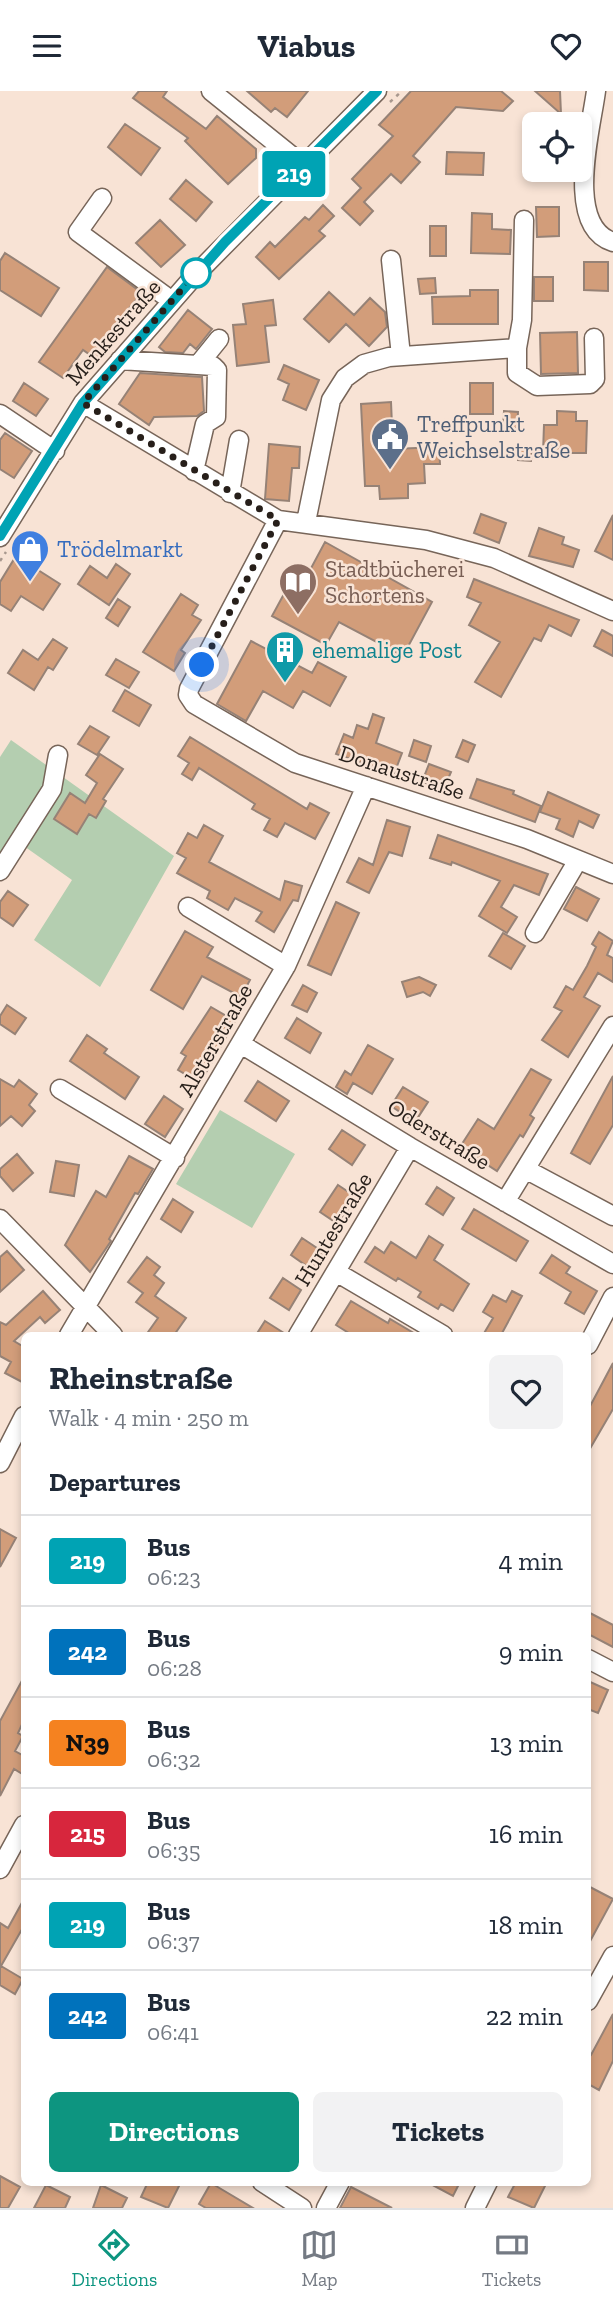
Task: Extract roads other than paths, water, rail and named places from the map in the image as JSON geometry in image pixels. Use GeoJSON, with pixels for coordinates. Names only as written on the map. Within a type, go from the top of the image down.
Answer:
{"type":"FeatureCollection","features":[{"type":"Feature","properties":{"kind":"street"},"geometry":{"type":"LineString","coordinates":[[211,91],[303,165]]}},
{"type":"Feature","properties":{"kind":"street","name":"Menkestraße"},"geometry":{"type":"LineString","coordinates":[[4,543],[83,403],[172,301],[377,91]]}},
{"type":"Feature","properties":{"kind":"street"},"geometry":{"type":"LineString","coordinates":[[596,91],[583,202],[590,226],[602,238],[613,242]]}},
{"type":"Feature","properties":{"kind":"street"},"geometry":{"type":"LineString","coordinates":[[102,198],[78,232],[172,301]]}},
{"type":"Feature","properties":{"kind":"street"},"geometry":{"type":"LineString","coordinates":[[524,220],[522,320],[517,348],[517,373],[537,386],[590,384],[594,379],[594,338]]}},
{"type":"Feature","properties":{"kind":"street"},"geometry":{"type":"LineString","coordinates":[[391,260],[401,356]]}},
{"type":"Feature","properties":{"kind":"street"},"geometry":{"type":"LineString","coordinates":[[198,365],[219,339]]}},
{"type":"Feature","properties":{"kind":"street"},"geometry":{"type":"LineString","coordinates":[[306,522],[331,400],[345,378],[363,364],[401,356],[517,348]]}},
{"type":"Feature","properties":{"kind":"street"},"geometry":{"type":"LineString","coordinates":[[120,360],[213,366],[217,370],[216,417],[205,425],[194,471]]}},
{"type":"Feature","properties":{"kind":"street"},"geometry":{"type":"LineString","coordinates":[[83,403],[278,520],[426,540],[494,558],[613,611]]}},
{"type":"Feature","properties":{"kind":"street"},"geometry":{"type":"LineString","coordinates":[[0,414],[55,451]]}},
{"type":"Feature","properties":{"kind":"street"},"geometry":{"type":"LineString","coordinates":[[230,493],[239,440]]}},
{"type":"Feature","properties":{"kind":"street","name":"Donaustraße"},"geometry":{"type":"LineString","coordinates":[[278,520],[188,695],[194,704],[295,763],[527,839],[613,874]]}},
{"type":"Feature","properties":{"kind":"street"},"geometry":{"type":"LineString","coordinates":[[0,871],[52,789],[58,755]]}},
{"type":"Feature","properties":{"kind":"street","name":"Alsterstraße"},"geometry":{"type":"LineString","coordinates":[[71,1332],[286,966],[366,786]]}},
{"type":"Feature","properties":{"kind":"street"},"geometry":{"type":"LineString","coordinates":[[535,933],[578,860]]}},
{"type":"Feature","properties":{"kind":"street"},"geometry":{"type":"LineString","coordinates":[[188,907],[286,966]]}},
{"type":"Feature","properties":{"kind":"street"},"geometry":{"type":"LineString","coordinates":[[505,1202],[613,1026]]}},
{"type":"Feature","properties":{"kind":"street","name":"Oderstraße"},"geometry":{"type":"LineString","coordinates":[[241,1044],[410,1147],[613,1264]]}},
{"type":"Feature","properties":{"kind":"street"},"geometry":{"type":"LineString","coordinates":[[60,1089],[175,1158]]}},
{"type":"Feature","properties":{"kind":"street","name":"Huntestraße"},"geometry":{"type":"LineString","coordinates":[[300,1332],[410,1147]]}},
{"type":"Feature","properties":{"kind":"street"},"geometry":{"type":"LineString","coordinates":[[527,1170],[613,1216]]}},
{"type":"Feature","properties":{"kind":"street"},"geometry":{"type":"LineString","coordinates":[[0,1219],[110,1332]]}},
{"type":"Feature","properties":{"kind":"street"},"geometry":{"type":"LineString","coordinates":[[336,1272],[438,1332]]}},
{"type":"Feature","properties":{"kind":"street"},"geometry":{"type":"LineString","coordinates":[[591,1339],[613,1297]]}},
{"type":"Feature","properties":{"kind":"street"},"geometry":{"type":"LineString","coordinates":[[0,1463],[18,1446]]}},
{"type":"Feature","properties":{"kind":"street"},"geometry":{"type":"LineString","coordinates":[[591,1661],[613,1672]]}},
{"type":"Feature","properties":{"kind":"street"},"geometry":{"type":"LineString","coordinates":[[0,1870],[21,1831]]}},
{"type":"Feature","properties":{"kind":"street"},"geometry":{"type":"LineString","coordinates":[[591,1996],[613,1956]]}},
{"type":"Feature","properties":{"kind":"street"},"geometry":{"type":"LineString","coordinates":[[268,2186],[302,2208]]}},
{"type":"Feature","properties":{"kind":"street"},"geometry":{"type":"LineString","coordinates":[[326,2208],[338,2186]]}},
{"type":"Feature","properties":{"kind":"street"},"geometry":{"type":"LineString","coordinates":[[475,2208],[486,2186]]}},
{"type":"Feature","properties":{"kind":"place","name":"Treffpunkt Weichselstraße"},"geometry":{"type":"Point","coordinates":[390,471]}},
{"type":"Feature","properties":{"kind":"place","name":"Trödelmarkt"},"geometry":{"type":"Point","coordinates":[30,583]}},
{"type":"Feature","properties":{"kind":"place","name":"Stadtbücherei Schortens"},"geometry":{"type":"Point","coordinates":[298,616]}},
{"type":"Feature","properties":{"kind":"place","name":"ehemalige Post"},"geometry":{"type":"Point","coordinates":[285,684]}}]}
